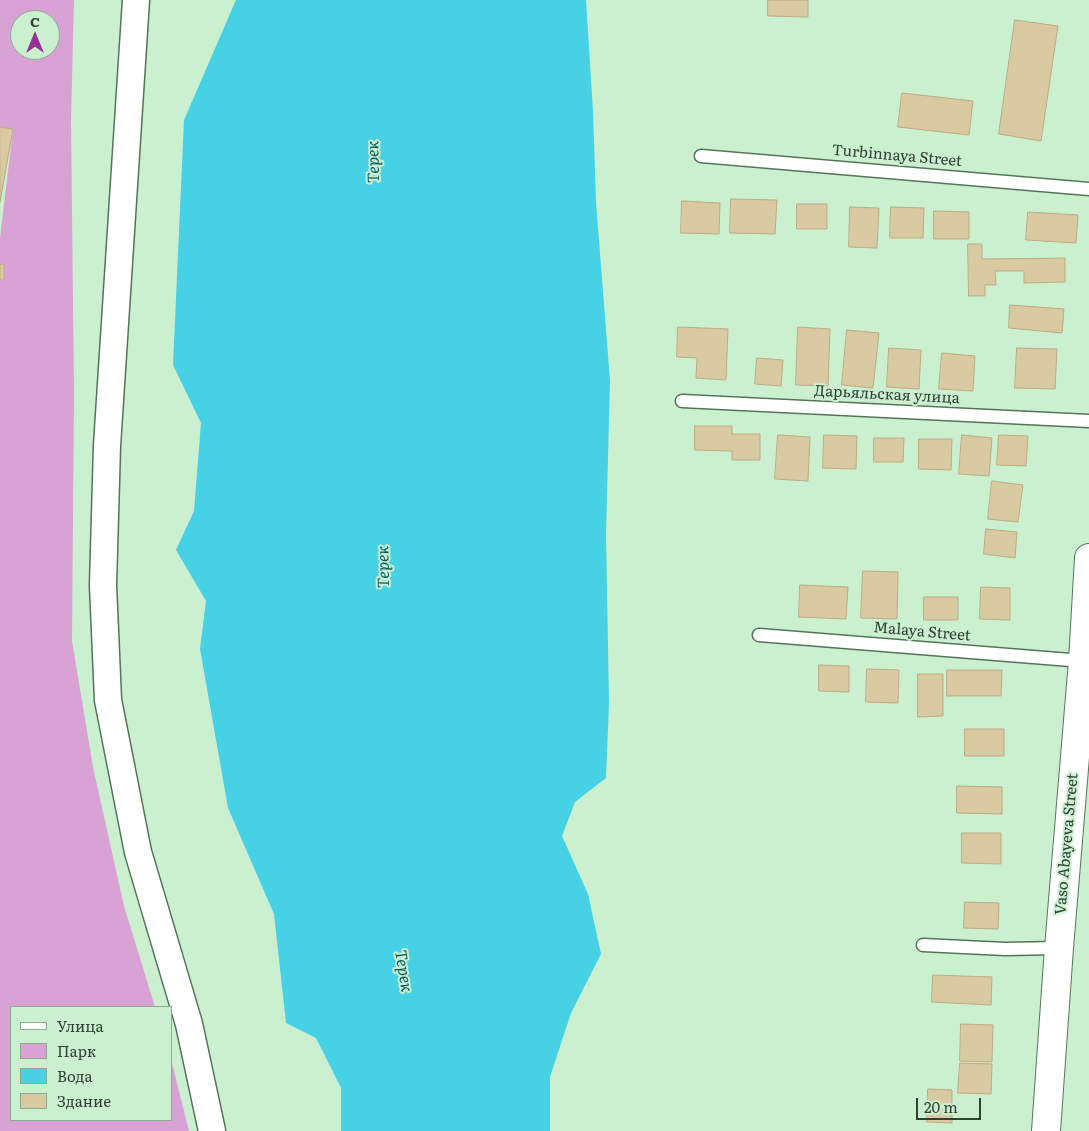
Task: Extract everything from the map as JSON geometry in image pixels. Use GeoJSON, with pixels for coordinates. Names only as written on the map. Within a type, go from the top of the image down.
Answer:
{"type":"FeatureCollection","features":[{"type":"Feature","properties":{"kind":"main road","name":"Vaso Abayeva Street"},"geometry":{"type":"LineString","coordinates":[[1046,1131],[1083,661],[1089,558]]}},
{"type":"Feature","properties":{"kind":"street"},"geometry":{"type":"LineString","coordinates":[[136,0],[107,446],[103,585],[108,700],[138,852],[189,1024],[212,1131]]}},
{"type":"Feature","properties":{"kind":"lane","name":"Turbinnaya Street"},"geometry":{"type":"LineString","coordinates":[[701,156],[1089,189]]}},
{"type":"Feature","properties":{"kind":"lane","name":"Дарьяльская улица"},"geometry":{"type":"LineString","coordinates":[[682,401],[1089,421]]}},
{"type":"Feature","properties":{"kind":"lane","name":"Malaya Street"},"geometry":{"type":"LineString","coordinates":[[759,635],[1083,661]]}},
{"type":"Feature","properties":{"kind":"lane"},"geometry":{"type":"LineString","coordinates":[[923,945],[1005,949],[1059,948]]}},
{"type":"Feature","properties":{"kind":"green space"},"geometry":{"type":"Polygon","coordinates":[[[0,0],[74,0],[71,120],[74,393],[72,641],[93,767],[124,906],[155,1006],[10,1006],[10,1121],[172,1121],[172,1063],[189,1131],[0,1131],[0,280],[4,280],[4,265],[0,265],[0,238],[13,129],[0,127],[0,0]]]}},
{"type":"Feature","properties":{"kind":"water","name":"Терек"},"geometry":{"type":"Polygon","coordinates":[[[236,0],[586,0],[593,111],[596,202],[610,381],[606,534],[609,703],[606,778],[575,802],[562,836],[588,894],[601,954],[571,1013],[550,1077],[550,1131],[341,1131],[341,1088],[316,1038],[286,1023],[274,914],[228,808],[200,649],[206,601],[176,550],[194,511],[201,423],[173,365],[184,120],[236,0]]]}},
{"type":"Feature","properties":{"kind":"building"},"geometry":{"type":"Polygon","coordinates":[[[768,0],[808,0],[808,17],[768,16],[768,0]]]}},
{"type":"Feature","properties":{"kind":"building"},"geometry":{"type":"Polygon","coordinates":[[[1015,20],[1058,26],[1041,141],[999,134],[1015,20]]]}},
{"type":"Feature","properties":{"kind":"building"},"geometry":{"type":"Polygon","coordinates":[[[902,93],[973,101],[969,135],[898,127],[902,93]]]}},
{"type":"Feature","properties":{"kind":"building"},"geometry":{"type":"Polygon","coordinates":[[[0,127],[13,129],[0,202],[0,127]]]}},
{"type":"Feature","properties":{"kind":"building"},"geometry":{"type":"Polygon","coordinates":[[[731,199],[777,200],[775,234],[730,233],[731,199]]]}},
{"type":"Feature","properties":{"kind":"building"},"geometry":{"type":"Polygon","coordinates":[[[682,201],[720,203],[719,234],[681,233],[682,201]]]}},
{"type":"Feature","properties":{"kind":"building"},"geometry":{"type":"Polygon","coordinates":[[[797,204],[827,204],[827,229],[797,229],[797,204]]]}},
{"type":"Feature","properties":{"kind":"building"},"geometry":{"type":"Polygon","coordinates":[[[850,207],[879,208],[877,248],[849,247],[850,207]]]}},
{"type":"Feature","properties":{"kind":"building"},"geometry":{"type":"Polygon","coordinates":[[[891,207],[924,208],[923,238],[890,238],[891,207]]]}},
{"type":"Feature","properties":{"kind":"building"},"geometry":{"type":"Polygon","coordinates":[[[934,211],[969,212],[969,239],[934,239],[934,211]]]}},
{"type":"Feature","properties":{"kind":"building"},"geometry":{"type":"Polygon","coordinates":[[[1028,212],[1078,215],[1076,243],[1026,240],[1028,212]]]}},
{"type":"Feature","properties":{"kind":"building"},"geometry":{"type":"Polygon","coordinates":[[[968,244],[982,244],[982,259],[1065,258],[1065,282],[1024,283],[1024,271],[995,271],[996,285],[985,285],[985,296],[969,296],[968,244]]]}},
{"type":"Feature","properties":{"kind":"building"},"geometry":{"type":"Polygon","coordinates":[[[4,264],[4,280],[0,280],[0,265],[4,264]]]}},
{"type":"Feature","properties":{"kind":"building"},"geometry":{"type":"Polygon","coordinates":[[[1010,305],[1064,309],[1062,333],[1009,328],[1010,305]]]}},
{"type":"Feature","properties":{"kind":"building"},"geometry":{"type":"Polygon","coordinates":[[[678,327],[728,329],[726,380],[696,378],[697,358],[677,357],[678,327]]]}},
{"type":"Feature","properties":{"kind":"building"},"geometry":{"type":"Polygon","coordinates":[[[798,327],[830,329],[828,386],[796,385],[798,327]]]}},
{"type":"Feature","properties":{"kind":"building"},"geometry":{"type":"Polygon","coordinates":[[[847,330],[879,333],[873,388],[842,385],[847,330]]]}},
{"type":"Feature","properties":{"kind":"building"},"geometry":{"type":"Polygon","coordinates":[[[889,348],[921,350],[919,389],[887,387],[889,348]]]}},
{"type":"Feature","properties":{"kind":"building"},"geometry":{"type":"Polygon","coordinates":[[[1017,348],[1057,349],[1055,389],[1015,388],[1017,348]]]}},
{"type":"Feature","properties":{"kind":"building"},"geometry":{"type":"Polygon","coordinates":[[[942,353],[975,356],[973,391],[939,389],[942,353]]]}},
{"type":"Feature","properties":{"kind":"building"},"geometry":{"type":"Polygon","coordinates":[[[757,358],[783,360],[781,386],[755,384],[757,358]]]}},
{"type":"Feature","properties":{"kind":"building"},"geometry":{"type":"Polygon","coordinates":[[[695,426],[732,426],[732,434],[760,434],[760,460],[732,460],[732,451],[695,450],[695,426]]]}},
{"type":"Feature","properties":{"kind":"building"},"geometry":{"type":"Polygon","coordinates":[[[778,435],[810,437],[808,481],[775,479],[778,435]]]}},
{"type":"Feature","properties":{"kind":"building"},"geometry":{"type":"Polygon","coordinates":[[[824,435],[857,436],[856,469],[823,468],[824,435]]]}},
{"type":"Feature","properties":{"kind":"building"},"geometry":{"type":"Polygon","coordinates":[[[962,435],[992,438],[989,476],[959,474],[962,435]]]}},
{"type":"Feature","properties":{"kind":"building"},"geometry":{"type":"Polygon","coordinates":[[[999,435],[1028,436],[1026,466],[997,465],[999,435]]]}},
{"type":"Feature","properties":{"kind":"building"},"geometry":{"type":"Polygon","coordinates":[[[874,438],[904,438],[903,462],[874,462],[874,438]]]}},
{"type":"Feature","properties":{"kind":"building"},"geometry":{"type":"Polygon","coordinates":[[[919,439],[952,439],[951,470],[919,469],[919,439]]]}},
{"type":"Feature","properties":{"kind":"building"},"geometry":{"type":"Polygon","coordinates":[[[992,481],[1023,485],[1018,522],[988,519],[992,481]]]}},
{"type":"Feature","properties":{"kind":"building"},"geometry":{"type":"Polygon","coordinates":[[[986,529],[1017,532],[1015,558],[984,554],[986,529]]]}},
{"type":"Feature","properties":{"kind":"building"},"geometry":{"type":"Polygon","coordinates":[[[863,571],[898,572],[897,619],[861,618],[863,571]]]}},
{"type":"Feature","properties":{"kind":"building"},"geometry":{"type":"Polygon","coordinates":[[[800,585],[848,587],[846,619],[799,617],[800,585]]]}},
{"type":"Feature","properties":{"kind":"building"},"geometry":{"type":"Polygon","coordinates":[[[981,587],[1010,588],[1010,620],[980,619],[981,587]]]}},
{"type":"Feature","properties":{"kind":"building"},"geometry":{"type":"Polygon","coordinates":[[[924,597],[958,597],[958,620],[924,620],[924,597]]]}},
{"type":"Feature","properties":{"kind":"building"},"geometry":{"type":"Polygon","coordinates":[[[819,665],[849,666],[849,692],[819,691],[819,665]]]}},
{"type":"Feature","properties":{"kind":"building"},"geometry":{"type":"Polygon","coordinates":[[[867,669],[899,670],[898,703],[866,702],[867,669]]]}},
{"type":"Feature","properties":{"kind":"building"},"geometry":{"type":"Polygon","coordinates":[[[947,670],[1002,670],[1001,696],[947,696],[947,670]]]}},
{"type":"Feature","properties":{"kind":"building"},"geometry":{"type":"Polygon","coordinates":[[[918,674],[943,674],[943,716],[918,717],[918,674]]]}},
{"type":"Feature","properties":{"kind":"building"},"geometry":{"type":"Polygon","coordinates":[[[965,729],[1004,729],[1004,756],[965,756],[965,729]]]}},
{"type":"Feature","properties":{"kind":"building"},"geometry":{"type":"Polygon","coordinates":[[[957,786],[1002,787],[1002,814],[957,813],[957,786]]]}},
{"type":"Feature","properties":{"kind":"building"},"geometry":{"type":"Polygon","coordinates":[[[962,833],[1001,833],[1001,864],[962,863],[962,833]]]}},
{"type":"Feature","properties":{"kind":"building"},"geometry":{"type":"Polygon","coordinates":[[[965,902],[999,903],[998,929],[964,928],[965,902]]]}},
{"type":"Feature","properties":{"kind":"building"},"geometry":{"type":"Polygon","coordinates":[[[933,975],[992,977],[991,1005],[932,1002],[933,975]]]}},
{"type":"Feature","properties":{"kind":"building"},"geometry":{"type":"Polygon","coordinates":[[[961,1024],[993,1025],[992,1062],[960,1061],[961,1024]]]}},
{"type":"Feature","properties":{"kind":"building"},"geometry":{"type":"Polygon","coordinates":[[[960,1063],[992,1064],[991,1094],[958,1093],[960,1063]]]}},
{"type":"Feature","properties":{"kind":"building"},"geometry":{"type":"Polygon","coordinates":[[[928,1089],[952,1090],[952,1123],[927,1122],[928,1089]]]}}]}
